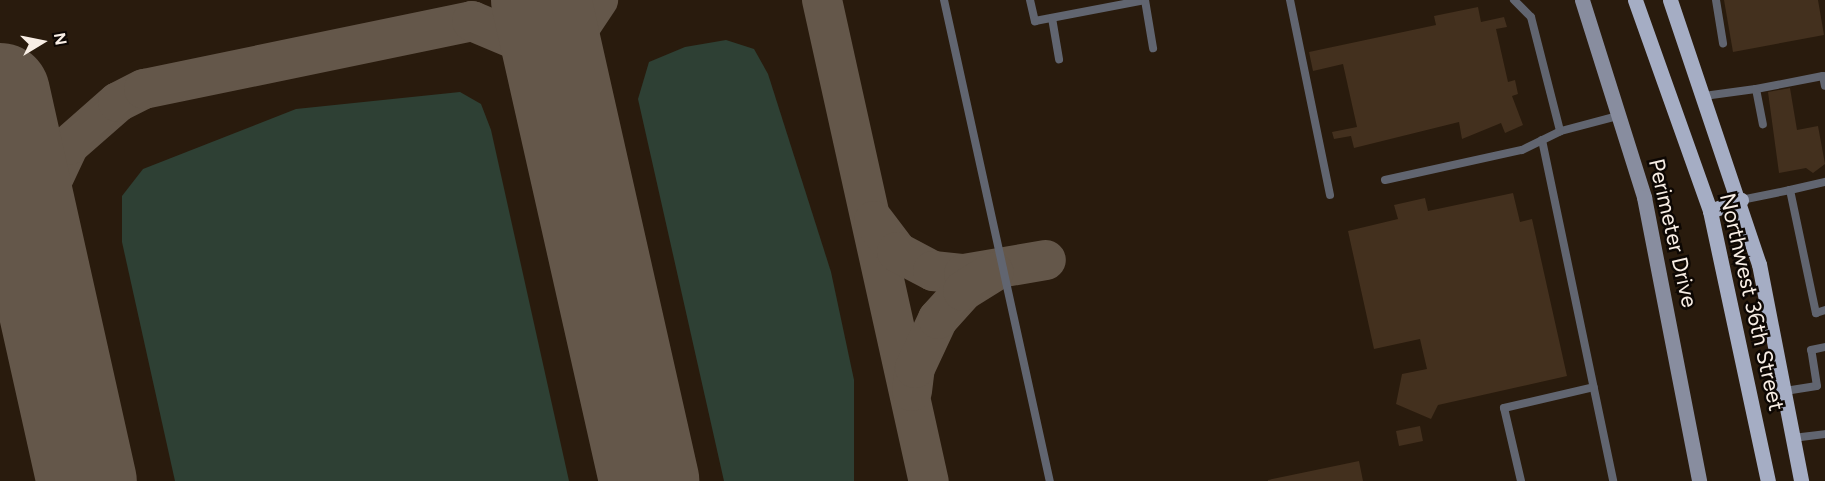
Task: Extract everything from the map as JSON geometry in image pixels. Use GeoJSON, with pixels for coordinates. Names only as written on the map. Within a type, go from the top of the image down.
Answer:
{"type":"FeatureCollection","features":[{"type":"Feature","properties":{"kind":"main road","name":"Northwest 36th Street"},"geometry":{"type":"LineString","coordinates":[[1635,0],[1710,211],[1768,481]]}},
{"type":"Feature","properties":{"kind":"main road","name":"Northwest 36th Street"},"geometry":{"type":"LineString","coordinates":[[1670,0],[1741,200],[1785,391],[1802,481]]}},
{"type":"Feature","properties":{"kind":"main road"},"geometry":{"type":"LineString","coordinates":[[1710,211],[1741,200]]}},
{"type":"Feature","properties":{"kind":"street","name":"Perimeter Drive"},"geometry":{"type":"LineString","coordinates":[[1582,0],[1621,115],[1644,197],[1699,481]]}},
{"type":"Feature","properties":{"kind":"lane"},"geometry":{"type":"LineString","coordinates":[[944,0],[1050,481]]}},
{"type":"Feature","properties":{"kind":"lane"},"geometry":{"type":"LineString","coordinates":[[1030,0],[1035,21],[1145,0],[1153,48]]}},
{"type":"Feature","properties":{"kind":"lane"},"geometry":{"type":"LineString","coordinates":[[1290,0],[1330,195]]}},
{"type":"Feature","properties":{"kind":"lane"},"geometry":{"type":"LineString","coordinates":[[1514,0],[1531,17],[1560,131]]}},
{"type":"Feature","properties":{"kind":"lane"},"geometry":{"type":"LineString","coordinates":[[1716,0],[1723,43]]}},
{"type":"Feature","properties":{"kind":"lane"},"geometry":{"type":"LineString","coordinates":[[1052,18],[1059,59]]}},
{"type":"Feature","properties":{"kind":"lane"},"geometry":{"type":"LineString","coordinates":[[1704,96],[1823,76],[1825,86]]}},
{"type":"Feature","properties":{"kind":"lane"},"geometry":{"type":"LineString","coordinates":[[1756,88],[1763,124]]}},
{"type":"Feature","properties":{"kind":"lane"},"geometry":{"type":"LineString","coordinates":[[1385,180],[1522,150],[1560,131],[1621,115]]}},
{"type":"Feature","properties":{"kind":"lane"},"geometry":{"type":"LineString","coordinates":[[1542,140],[1613,481]]}},
{"type":"Feature","properties":{"kind":"lane"},"geometry":{"type":"LineString","coordinates":[[1741,200],[1825,182]]}},
{"type":"Feature","properties":{"kind":"lane"},"geometry":{"type":"LineString","coordinates":[[1790,190],[1816,312],[1825,310]]}},
{"type":"Feature","properties":{"kind":"lane"},"geometry":{"type":"LineString","coordinates":[[1785,391],[1817,386],[1811,350],[1825,347]]}},
{"type":"Feature","properties":{"kind":"lane"},"geometry":{"type":"LineString","coordinates":[[1521,481],[1504,408],[1594,387]]}},
{"type":"Feature","properties":{"kind":"lane"},"geometry":{"type":"LineString","coordinates":[[1793,438],[1825,434]]}},
{"type":"Feature","properties":{"kind":"green space"},"geometry":{"type":"Polygon","coordinates":[[[726,40],[754,49],[768,74],[831,272],[854,380],[854,481],[724,481],[638,99],[649,62],[685,47],[726,40]]]}},
{"type":"Feature","properties":{"kind":"green space"},"geometry":{"type":"Polygon","coordinates":[[[460,92],[481,104],[491,130],[569,481],[175,481],[122,242],[122,196],[143,169],[296,109],[460,92]]]}},
{"type":"Feature","properties":{"kind":"building"},"geometry":{"type":"Polygon","coordinates":[[[1724,0],[1818,0],[1824,35],[1733,52],[1724,0]]]}},
{"type":"Feature","properties":{"kind":"building"},"geometry":{"type":"Polygon","coordinates":[[[1478,7],[1481,22],[1504,17],[1507,27],[1496,29],[1508,82],[1515,80],[1518,94],[1512,96],[1523,125],[1505,133],[1501,123],[1462,139],[1459,122],[1354,148],[1351,136],[1334,139],[1332,132],[1357,127],[1343,64],[1313,71],[1309,52],[1436,25],[1434,16],[1478,7]]]}},
{"type":"Feature","properties":{"kind":"building"},"geometry":{"type":"Polygon","coordinates":[[[1790,88],[1797,130],[1818,126],[1825,164],[1813,173],[1806,168],[1779,173],[1768,92],[1790,88]]]}},
{"type":"Feature","properties":{"kind":"building"},"geometry":{"type":"Polygon","coordinates":[[[1513,193],[1520,222],[1532,219],[1567,376],[1438,405],[1431,419],[1396,404],[1402,374],[1427,369],[1420,339],[1374,349],[1348,231],[1398,219],[1394,205],[1425,198],[1428,211],[1513,193]]]}},
{"type":"Feature","properties":{"kind":"building"},"geometry":{"type":"Polygon","coordinates":[[[1420,426],[1423,441],[1399,446],[1396,431],[1420,426]]]}},
{"type":"Feature","properties":{"kind":"building"},"geometry":{"type":"Polygon","coordinates":[[[1359,461],[1363,481],[1268,481],[1268,480],[1359,461]]]}},
{"type":"Feature","properties":{"kind":"taxiway"},"geometry":{"type":"LineString","coordinates":[[565,98],[566,48],[598,0]]}},
{"type":"Feature","properties":{"kind":"taxiway"},"geometry":{"type":"LineString","coordinates":[[822,0],[929,481]]}},
{"type":"Feature","properties":{"kind":"taxiway"},"geometry":{"type":"LineString","coordinates":[[57,350],[39,251],[45,196],[69,145],[118,102],[144,89],[472,21],[529,45],[554,75],[566,110]]}},
{"type":"Feature","properties":{"kind":"taxiway"},"geometry":{"type":"LineString","coordinates":[[874,221],[897,252],[933,271],[964,274],[1046,260]]}},
{"type":"Feature","properties":{"kind":"taxiway"},"geometry":{"type":"LineString","coordinates":[[912,391],[915,368],[938,319],[963,291],[994,272]]}},
{"type":"Feature","properties":{"kind":"runway"},"geometry":{"type":"LineString","coordinates":[[541,0],[649,481]]}},
{"type":"Feature","properties":{"kind":"runway"},"geometry":{"type":"LineString","coordinates":[[0,93],[87,481]]}}]}
